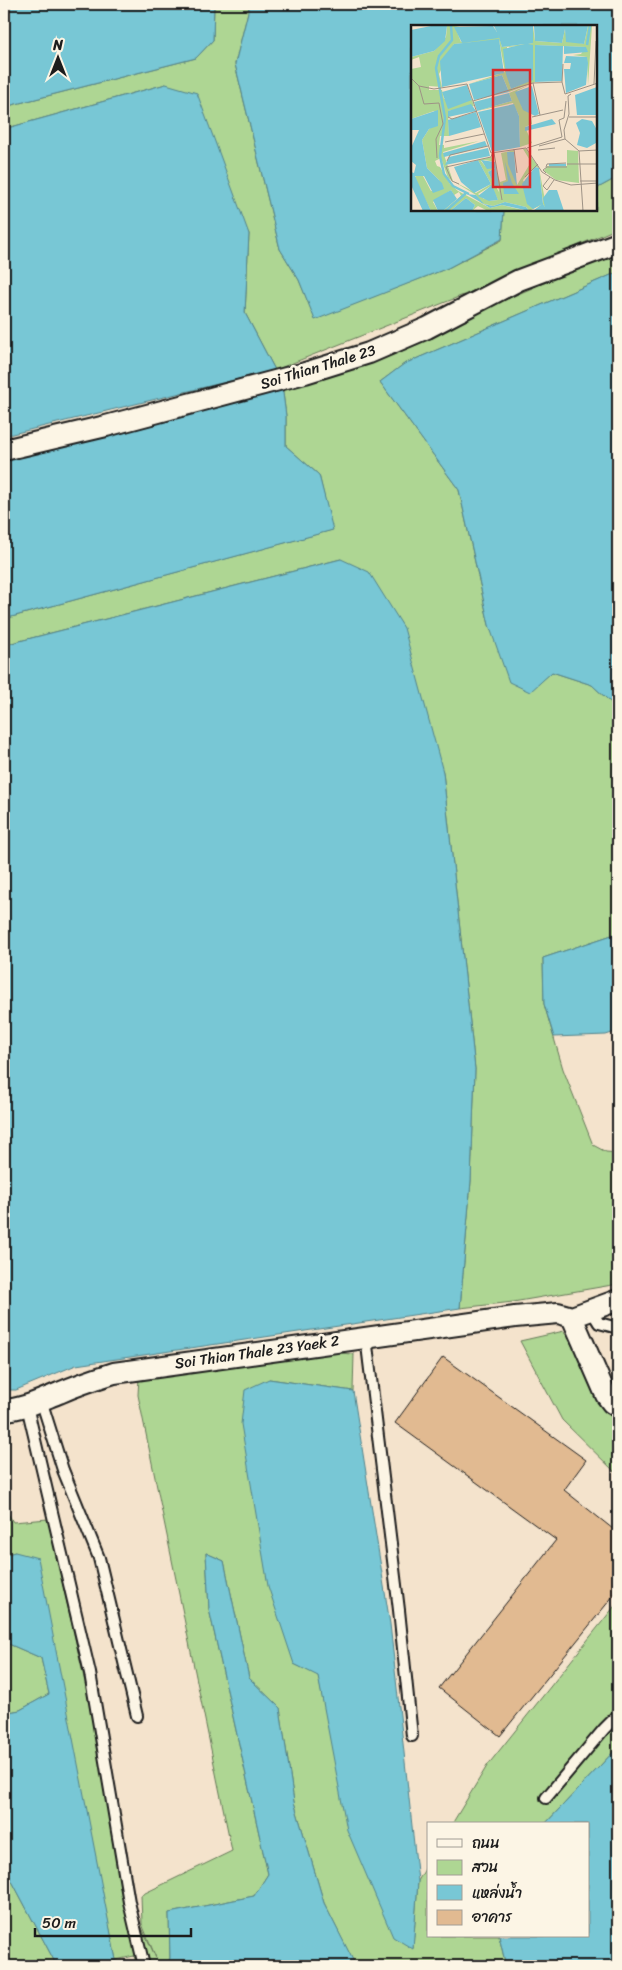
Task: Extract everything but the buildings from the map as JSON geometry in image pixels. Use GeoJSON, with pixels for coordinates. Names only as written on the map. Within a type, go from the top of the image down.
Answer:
{"type":"FeatureCollection","features":[{"type":"Feature","properties":{"kind":"street","name":"Soi Thian Thale 23"},"geometry":{"type":"LineString","coordinates":[[4,450],[125,421],[305,373],[369,353],[428,328],[519,280],[618,243]]}},
{"type":"Feature","properties":{"kind":"street","name":"Soi Thian Thale 23 Yaek 2"},"geometry":{"type":"LineString","coordinates":[[4,1410],[14,1410],[114,1373],[515,1317],[565,1315],[591,1310],[618,1300]]}},
{"type":"Feature","properties":{"kind":"street"},"geometry":{"type":"LineString","coordinates":[[565,1315],[606,1395],[612,1403],[618,1406]]}},
{"type":"Feature","properties":{"kind":"lane"},"geometry":{"type":"LineString","coordinates":[[591,1310],[599,1323],[618,1328]]}},
{"type":"Feature","properties":{"kind":"lane"},"geometry":{"type":"LineString","coordinates":[[366,1337],[399,1610],[412,1736]]}},
{"type":"Feature","properties":{"kind":"lane"},"geometry":{"type":"LineString","coordinates":[[34,1403],[99,1558],[137,1716]]}},
{"type":"Feature","properties":{"kind":"lane"},"geometry":{"type":"LineString","coordinates":[[34,1403],[90,1673],[129,1902],[144,1966]]}},
{"type":"Feature","properties":{"kind":"lane"},"geometry":{"type":"LineString","coordinates":[[546,1798],[618,1715]]}},
{"type":"Feature","properties":{"kind":"green space"},"geometry":{"type":"Polygon","coordinates":[[[214,4],[250,4],[235,64],[280,249],[299,280],[315,319],[448,268],[502,240],[504,211],[597,211],[597,188],[618,177],[618,228],[466,294],[275,370],[245,313],[249,234],[166,84],[4,129],[4,107],[196,58],[213,40],[214,4]]]}},
{"type":"Feature","properties":{"kind":"green space"},"geometry":{"type":"Polygon","coordinates":[[[618,251],[618,272],[404,364],[380,382],[459,490],[489,625],[530,691],[552,672],[592,685],[618,709],[618,933],[543,958],[544,1004],[563,1069],[593,1145],[606,1152],[618,1153],[618,1284],[513,1302],[460,1308],[471,1181],[475,1069],[443,772],[341,559],[4,645],[4,619],[332,530],[319,475],[286,446],[286,416],[282,385],[386,351],[618,251]]]}},
{"type":"Feature","properties":{"kind":"green space"},"geometry":{"type":"Polygon","coordinates":[[[564,1331],[613,1418],[618,1421],[618,1475],[562,1420],[520,1341],[564,1331]]]}},
{"type":"Feature","properties":{"kind":"green space"},"geometry":{"type":"Polygon","coordinates":[[[320,1352],[354,1354],[353,1391],[269,1379],[294,1664],[318,1675],[325,1710],[413,1948],[418,1881],[427,1866],[427,1938],[499,1938],[506,1966],[355,1965],[324,1903],[294,1802],[280,1708],[249,1678],[224,1561],[206,1553],[209,1609],[268,1874],[254,1896],[169,1913],[170,1958],[167,1966],[137,1966],[134,1956],[116,1960],[93,1847],[15,1552],[4,1555],[4,1507],[13,1522],[48,1519],[139,1921],[156,1958],[142,1924],[141,1895],[232,1851],[138,1395],[139,1377],[320,1352]]]}},
{"type":"Feature","properties":{"kind":"green space"},"geometry":{"type":"Polygon","coordinates":[[[618,1602],[618,1747],[547,1822],[453,1822],[487,1766],[618,1602]]]}},
{"type":"Feature","properties":{"kind":"green space"},"geometry":{"type":"Polygon","coordinates":[[[4,1642],[41,1658],[49,1694],[20,1710],[4,1713],[4,1642]]]}},
{"type":"Feature","properties":{"kind":"green space"},"geometry":{"type":"Polygon","coordinates":[[[4,1866],[57,1966],[4,1966],[4,1866]]]}},
{"type":"Feature","properties":{"kind":"water"},"geometry":{"type":"Polygon","coordinates":[[[4,4],[214,4],[213,40],[196,58],[4,107],[4,4]]]}},
{"type":"Feature","properties":{"kind":"water"},"geometry":{"type":"Polygon","coordinates":[[[250,4],[618,4],[618,177],[597,188],[597,25],[411,25],[411,211],[504,211],[502,239],[448,268],[315,320],[299,280],[280,249],[235,64],[250,4]]]}},
{"type":"Feature","properties":{"kind":"water"},"geometry":{"type":"Polygon","coordinates":[[[166,84],[197,93],[249,234],[245,313],[275,370],[4,436],[4,129],[166,84]]]}},
{"type":"Feature","properties":{"kind":"water"},"geometry":{"type":"Polygon","coordinates":[[[618,272],[618,709],[592,685],[552,672],[530,692],[509,682],[489,625],[459,490],[380,382],[404,364],[618,272]]]}},
{"type":"Feature","properties":{"kind":"water"},"geometry":{"type":"Polygon","coordinates":[[[282,385],[286,416],[286,446],[319,475],[333,530],[4,619],[4,457],[282,385]]]}},
{"type":"Feature","properties":{"kind":"water"},"geometry":{"type":"Polygon","coordinates":[[[341,559],[369,572],[404,628],[443,772],[475,1069],[471,1181],[460,1308],[76,1365],[16,1390],[4,1390],[4,645],[341,559]]]}},
{"type":"Feature","properties":{"kind":"water"},"geometry":{"type":"Polygon","coordinates":[[[618,933],[618,1031],[606,1035],[554,1037],[544,1004],[543,958],[618,933]]]}},
{"type":"Feature","properties":{"kind":"water"},"geometry":{"type":"Polygon","coordinates":[[[269,1379],[353,1391],[390,1624],[418,1881],[413,1949],[393,1937],[347,1830],[318,1676],[294,1664],[268,1586],[241,1424],[245,1390],[269,1379]]]}},
{"type":"Feature","properties":{"kind":"water"},"geometry":{"type":"Polygon","coordinates":[[[15,1552],[38,1558],[116,1960],[103,1966],[57,1966],[4,1866],[4,1713],[20,1710],[49,1694],[41,1658],[4,1642],[4,1555],[15,1552]]]}},
{"type":"Feature","properties":{"kind":"water"},"geometry":{"type":"Polygon","coordinates":[[[206,1553],[224,1561],[249,1678],[280,1708],[294,1802],[324,1903],[356,1966],[167,1966],[170,1958],[169,1913],[254,1896],[268,1874],[209,1609],[206,1553]]]}},
{"type":"Feature","properties":{"kind":"water"},"geometry":{"type":"Polygon","coordinates":[[[618,1747],[618,1966],[506,1966],[499,1938],[590,1938],[590,1822],[547,1822],[618,1747]]]}}]}
